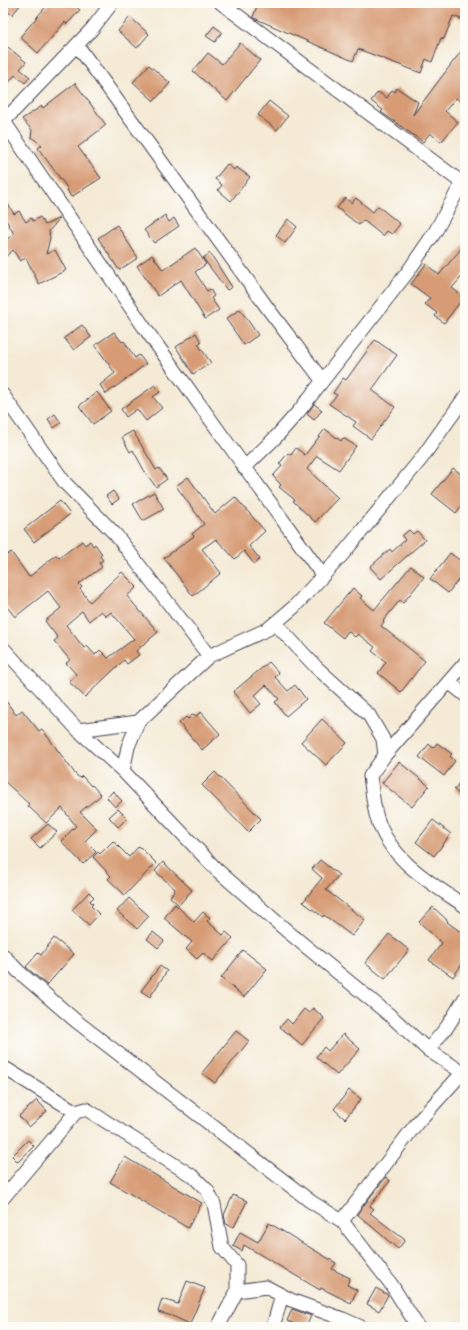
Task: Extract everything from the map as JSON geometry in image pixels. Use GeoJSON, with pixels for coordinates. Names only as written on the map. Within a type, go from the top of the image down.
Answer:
{"type":"FeatureCollection","features":[{"type":"Feature","properties":{"kind":"street"},"geometry":{"type":"LineString","coordinates":[[112,3],[77,44],[4,120],[144,327],[323,576]]}},
{"type":"Feature","properties":{"kind":"street"},"geometry":{"type":"LineString","coordinates":[[222,3],[464,184],[435,232],[407,273],[276,437],[244,468]]}},
{"type":"Feature","properties":{"kind":"street"},"geometry":{"type":"LineString","coordinates":[[77,44],[269,310],[322,380]]}},
{"type":"Feature","properties":{"kind":"street"},"geometry":{"type":"LineString","coordinates":[[3,395],[64,483],[116,535],[209,656]]}},
{"type":"Feature","properties":{"kind":"street"},"geometry":{"type":"LineString","coordinates":[[123,772],[128,747],[138,722],[209,656],[268,629],[294,607],[323,576],[420,459],[465,397]]}},
{"type":"Feature","properties":{"kind":"street"},"geometry":{"type":"LineString","coordinates":[[275,623],[316,667],[369,715],[383,739],[385,754]]}},
{"type":"Feature","properties":{"kind":"street"},"geometry":{"type":"LineString","coordinates":[[3,648],[78,730],[123,772],[217,870],[287,931],[392,1017],[428,1050],[464,1073],[417,1123],[342,1221]]}},
{"type":"Feature","properties":{"kind":"street"},"geometry":{"type":"LineString","coordinates":[[465,663],[450,683],[385,754],[370,776],[378,819],[391,846],[417,874],[465,906]]}},
{"type":"Feature","properties":{"kind":"street"},"geometry":{"type":"LineString","coordinates":[[450,683],[465,695]]}},
{"type":"Feature","properties":{"kind":"street"},"geometry":{"type":"LineString","coordinates":[[78,730],[138,722]]}},
{"type":"Feature","properties":{"kind":"street"},"geometry":{"type":"LineString","coordinates":[[3,955],[18,971],[76,1022],[310,1201],[342,1221],[391,1284],[418,1327]]}},
{"type":"Feature","properties":{"kind":"street"},"geometry":{"type":"LineString","coordinates":[[428,1050],[447,1027],[465,998]]}},
{"type":"Feature","properties":{"kind":"street"},"geometry":{"type":"LineString","coordinates":[[3,1067],[76,1112]]}},
{"type":"Feature","properties":{"kind":"street"},"geometry":{"type":"LineString","coordinates":[[3,1198],[76,1112],[86,1109],[194,1178],[207,1190],[214,1204],[222,1247],[237,1265],[237,1291],[218,1327]]}},
{"type":"Feature","properties":{"kind":"street"},"geometry":{"type":"LineString","coordinates":[[237,1291],[266,1287],[361,1327]]}},
{"type":"Feature","properties":{"kind":"street"},"geometry":{"type":"LineString","coordinates":[[273,1327],[282,1295]]}},
{"type":"Feature","properties":{"kind":"building"},"geometry":{"type":"Polygon","coordinates":[[[3,3],[22,3],[12,15],[3,8],[3,3]]]}},
{"type":"Feature","properties":{"kind":"building"},"geometry":{"type":"Polygon","coordinates":[[[49,3],[72,3],[80,10],[67,24],[65,22],[38,53],[20,37],[49,3]]]}},
{"type":"Feature","properties":{"kind":"building"},"geometry":{"type":"Polygon","coordinates":[[[258,3],[458,3],[465,6],[465,8],[461,19],[453,16],[444,39],[441,38],[432,62],[426,59],[421,73],[358,49],[353,61],[254,18],[253,17],[258,3]]]}},
{"type":"Feature","properties":{"kind":"building"},"geometry":{"type":"Polygon","coordinates":[[[130,17],[149,34],[137,48],[118,31],[130,17]]]}},
{"type":"Feature","properties":{"kind":"building"},"geometry":{"type":"Polygon","coordinates":[[[214,26],[222,32],[215,42],[206,36],[214,26]]]}},
{"type":"Feature","properties":{"kind":"building"},"geometry":{"type":"Polygon","coordinates":[[[3,43],[26,62],[20,69],[30,77],[25,83],[15,75],[3,89],[3,70],[6,66],[3,63],[3,43]]]}},
{"type":"Feature","properties":{"kind":"building"},"geometry":{"type":"Polygon","coordinates":[[[240,43],[260,60],[227,101],[193,71],[208,53],[222,64],[240,43]]]}},
{"type":"Feature","properties":{"kind":"building"},"geometry":{"type":"Polygon","coordinates":[[[465,46],[465,105],[456,98],[445,111],[458,122],[441,142],[430,133],[423,142],[381,112],[383,110],[371,101],[378,92],[387,98],[392,90],[395,92],[397,88],[418,102],[413,115],[465,46]]]}},
{"type":"Feature","properties":{"kind":"building"},"geometry":{"type":"Polygon","coordinates":[[[149,65],[170,83],[154,101],[133,82],[149,65]]]}},
{"type":"Feature","properties":{"kind":"building"},"geometry":{"type":"Polygon","coordinates":[[[75,83],[106,125],[78,147],[101,178],[71,197],[67,190],[68,189],[38,148],[42,145],[31,137],[32,130],[22,119],[42,106],[43,108],[75,83]]]}},
{"type":"Feature","properties":{"kind":"building"},"geometry":{"type":"Polygon","coordinates":[[[269,101],[288,116],[277,130],[258,115],[269,101]]]}},
{"type":"Feature","properties":{"kind":"building"},"geometry":{"type":"Polygon","coordinates":[[[227,164],[234,170],[236,167],[250,177],[231,201],[218,190],[222,185],[215,179],[227,164]]]}},
{"type":"Feature","properties":{"kind":"building"},"geometry":{"type":"Polygon","coordinates":[[[3,196],[14,214],[19,211],[26,222],[31,218],[33,221],[40,217],[45,225],[60,218],[49,231],[50,238],[46,254],[55,250],[66,270],[39,284],[26,258],[20,261],[13,250],[3,259],[3,242],[14,234],[3,215],[3,196]]]}},
{"type":"Feature","properties":{"kind":"building"},"geometry":{"type":"Polygon","coordinates":[[[345,198],[352,203],[356,198],[373,212],[378,206],[400,224],[392,234],[387,231],[383,236],[363,220],[359,225],[337,208],[345,198]]]}},
{"type":"Feature","properties":{"kind":"building"},"geometry":{"type":"Polygon","coordinates":[[[165,215],[169,222],[174,218],[179,226],[154,243],[144,230],[165,215]]]}},
{"type":"Feature","properties":{"kind":"building"},"geometry":{"type":"Polygon","coordinates":[[[288,219],[297,227],[285,243],[276,235],[288,219]]]}},
{"type":"Feature","properties":{"kind":"building"},"geometry":{"type":"Polygon","coordinates":[[[117,225],[138,258],[119,270],[98,238],[117,225]]]}},
{"type":"Feature","properties":{"kind":"building"},"geometry":{"type":"Polygon","coordinates":[[[465,244],[465,273],[452,288],[464,297],[444,323],[435,316],[437,313],[425,304],[430,298],[411,284],[426,264],[439,275],[465,244]]]}},
{"type":"Feature","properties":{"kind":"building"},"geometry":{"type":"Polygon","coordinates":[[[195,248],[206,264],[195,272],[207,291],[210,289],[214,296],[211,298],[219,310],[205,319],[181,280],[158,296],[137,266],[152,255],[163,270],[195,248]]]}},
{"type":"Feature","properties":{"kind":"building"},"geometry":{"type":"Polygon","coordinates":[[[210,253],[232,287],[227,290],[203,258],[210,253]]]}},
{"type":"Feature","properties":{"kind":"building"},"geometry":{"type":"Polygon","coordinates":[[[240,309],[258,335],[244,345],[226,319],[240,309]]]}},
{"type":"Feature","properties":{"kind":"building"},"geometry":{"type":"Polygon","coordinates":[[[82,325],[91,337],[74,350],[64,338],[82,325]]]}},
{"type":"Feature","properties":{"kind":"building"},"geometry":{"type":"Polygon","coordinates":[[[114,332],[122,342],[124,341],[135,358],[139,355],[146,364],[106,394],[100,385],[115,373],[95,345],[114,332]]]}},
{"type":"Feature","properties":{"kind":"building"},"geometry":{"type":"Polygon","coordinates":[[[196,333],[201,342],[198,344],[211,363],[193,374],[176,347],[196,333]]]}},
{"type":"Feature","properties":{"kind":"building"},"geometry":{"type":"Polygon","coordinates":[[[375,340],[397,355],[372,390],[395,407],[371,439],[353,426],[356,422],[329,404],[337,395],[333,393],[343,378],[346,380],[375,340]]]}},
{"type":"Feature","properties":{"kind":"building"},"geometry":{"type":"Polygon","coordinates":[[[155,385],[160,392],[153,397],[162,408],[146,421],[137,409],[126,417],[121,409],[155,385]]]}},
{"type":"Feature","properties":{"kind":"building"},"geometry":{"type":"Polygon","coordinates":[[[97,392],[111,411],[93,424],[79,406],[97,392]]]}},
{"type":"Feature","properties":{"kind":"building"},"geometry":{"type":"Polygon","coordinates":[[[314,404],[322,410],[314,420],[307,414],[314,404]]]}},
{"type":"Feature","properties":{"kind":"building"},"geometry":{"type":"Polygon","coordinates":[[[55,414],[61,423],[54,428],[48,419],[55,414]]]}},
{"type":"Feature","properties":{"kind":"building"},"geometry":{"type":"Polygon","coordinates":[[[325,429],[341,441],[343,438],[356,446],[339,470],[317,456],[307,469],[338,498],[315,522],[293,501],[295,500],[279,487],[281,485],[273,476],[282,466],[279,464],[288,453],[291,455],[296,448],[305,455],[325,429]]]}},
{"type":"Feature","properties":{"kind":"building"},"geometry":{"type":"Polygon","coordinates":[[[133,431],[156,470],[159,468],[167,479],[156,487],[145,472],[133,450],[130,452],[122,437],[133,431]]]}},
{"type":"Feature","properties":{"kind":"building"},"geometry":{"type":"Polygon","coordinates":[[[453,468],[465,477],[465,501],[456,513],[432,494],[453,468]]]}},
{"type":"Feature","properties":{"kind":"building"},"geometry":{"type":"Polygon","coordinates":[[[188,477],[215,514],[235,497],[265,531],[249,546],[260,559],[254,564],[244,551],[235,559],[216,539],[202,549],[221,573],[193,596],[164,558],[194,536],[192,534],[204,524],[176,486],[188,477]]]}},
{"type":"Feature","properties":{"kind":"building"},"geometry":{"type":"Polygon","coordinates":[[[113,491],[119,499],[112,504],[106,496],[113,491]]]}},
{"type":"Feature","properties":{"kind":"building"},"geometry":{"type":"Polygon","coordinates":[[[154,492],[164,509],[143,521],[133,504],[154,492]]]}},
{"type":"Feature","properties":{"kind":"building"},"geometry":{"type":"Polygon","coordinates":[[[60,501],[70,514],[34,542],[24,529],[60,501]]]}},
{"type":"Feature","properties":{"kind":"building"},"geometry":{"type":"Polygon","coordinates":[[[409,530],[413,534],[417,531],[425,540],[381,579],[370,567],[390,549],[392,552],[405,540],[402,536],[409,530]]]}},
{"type":"Feature","properties":{"kind":"building"},"geometry":{"type":"Polygon","coordinates":[[[82,541],[85,545],[90,541],[93,546],[95,544],[102,554],[100,556],[103,560],[99,563],[102,567],[79,584],[82,587],[80,589],[90,602],[122,572],[137,587],[127,596],[158,632],[136,651],[139,655],[127,664],[124,660],[85,697],[69,682],[76,674],[66,663],[70,660],[54,641],[58,638],[45,621],[61,608],[48,591],[15,617],[3,602],[3,558],[11,552],[29,577],[56,555],[59,558],[82,541]],[[82,611],[66,625],[84,648],[87,646],[95,655],[100,650],[108,658],[134,639],[111,612],[106,616],[101,611],[89,621],[82,611]]]}},
{"type":"Feature","properties":{"kind":"building"},"geometry":{"type":"Polygon","coordinates":[[[450,553],[465,564],[465,571],[448,593],[430,579],[450,553]]]}},
{"type":"Feature","properties":{"kind":"building"},"geometry":{"type":"Polygon","coordinates":[[[411,566],[424,577],[403,603],[400,600],[383,621],[384,622],[381,626],[425,661],[401,692],[378,673],[386,662],[372,651],[375,647],[358,634],[355,637],[348,631],[343,638],[324,623],[353,588],[362,596],[360,598],[374,610],[411,566]]]}},
{"type":"Feature","properties":{"kind":"building"},"geometry":{"type":"Polygon","coordinates":[[[269,662],[279,673],[275,677],[288,691],[295,685],[306,699],[286,716],[275,702],[279,699],[266,685],[254,696],[261,704],[250,713],[233,692],[269,662]]]}},
{"type":"Feature","properties":{"kind":"building"},"geometry":{"type":"Polygon","coordinates":[[[3,697],[16,715],[22,710],[39,731],[42,729],[76,775],[80,778],[82,776],[101,795],[80,812],[97,829],[85,841],[96,852],[83,864],[61,841],[76,826],[62,808],[46,823],[28,806],[29,804],[3,780],[3,697]]]}},
{"type":"Feature","properties":{"kind":"building"},"geometry":{"type":"Polygon","coordinates":[[[201,712],[220,734],[202,750],[179,723],[186,717],[188,719],[192,715],[196,716],[201,712]]]}},
{"type":"Feature","properties":{"kind":"building"},"geometry":{"type":"Polygon","coordinates":[[[322,719],[347,743],[326,765],[301,742],[322,719]]]}},
{"type":"Feature","properties":{"kind":"building"},"geometry":{"type":"Polygon","coordinates":[[[437,743],[452,754],[450,756],[455,761],[444,776],[419,757],[429,744],[433,748],[437,743]]]}},
{"type":"Feature","properties":{"kind":"building"},"geometry":{"type":"Polygon","coordinates":[[[399,762],[429,786],[412,807],[382,783],[399,762]]]}},
{"type":"Feature","properties":{"kind":"building"},"geometry":{"type":"Polygon","coordinates":[[[215,772],[261,819],[248,832],[202,785],[215,772]]]}},
{"type":"Feature","properties":{"kind":"building"},"geometry":{"type":"Polygon","coordinates":[[[465,776],[465,799],[454,790],[465,776]]]}},
{"type":"Feature","properties":{"kind":"building"},"geometry":{"type":"Polygon","coordinates":[[[113,791],[122,801],[115,807],[107,798],[113,791]]]}},
{"type":"Feature","properties":{"kind":"building"},"geometry":{"type":"Polygon","coordinates":[[[118,809],[127,818],[118,827],[109,817],[118,809]]]}},
{"type":"Feature","properties":{"kind":"building"},"geometry":{"type":"Polygon","coordinates":[[[433,820],[451,834],[434,856],[416,842],[433,820]]]}},
{"type":"Feature","properties":{"kind":"building"},"geometry":{"type":"Polygon","coordinates":[[[48,824],[57,832],[40,848],[31,839],[48,824]]]}},
{"type":"Feature","properties":{"kind":"building"},"geometry":{"type":"Polygon","coordinates":[[[113,841],[129,857],[139,846],[156,863],[125,895],[108,879],[111,876],[93,857],[98,852],[100,854],[113,841]]]}},
{"type":"Feature","properties":{"kind":"building"},"geometry":{"type":"Polygon","coordinates":[[[320,860],[339,875],[326,890],[365,920],[352,936],[324,915],[323,917],[303,902],[322,878],[312,869],[320,860]]]}},
{"type":"Feature","properties":{"kind":"building"},"geometry":{"type":"Polygon","coordinates":[[[163,862],[192,890],[179,905],[170,897],[175,889],[155,871],[163,862]]]}},
{"type":"Feature","properties":{"kind":"building"},"geometry":{"type":"Polygon","coordinates":[[[89,892],[94,897],[90,901],[93,904],[91,906],[99,914],[89,925],[72,910],[89,892]]]}},
{"type":"Feature","properties":{"kind":"building"},"geometry":{"type":"Polygon","coordinates":[[[129,898],[149,916],[137,929],[117,911],[129,898]]]}},
{"type":"Feature","properties":{"kind":"building"},"geometry":{"type":"Polygon","coordinates":[[[175,904],[194,922],[203,912],[210,918],[207,921],[223,935],[226,932],[233,938],[213,961],[203,953],[197,959],[186,949],[192,942],[164,918],[175,904]]]}},
{"type":"Feature","properties":{"kind":"building"},"geometry":{"type":"Polygon","coordinates":[[[433,907],[448,921],[447,922],[465,935],[465,960],[453,977],[429,960],[442,943],[419,922],[433,907]]]}},
{"type":"Feature","properties":{"kind":"building"},"geometry":{"type":"Polygon","coordinates":[[[153,932],[164,941],[158,948],[147,939],[153,932]]]}},
{"type":"Feature","properties":{"kind":"building"},"geometry":{"type":"Polygon","coordinates":[[[389,934],[409,950],[385,979],[365,963],[389,934]]]}},
{"type":"Feature","properties":{"kind":"building"},"geometry":{"type":"Polygon","coordinates":[[[54,938],[74,954],[47,985],[26,967],[38,953],[41,955],[54,938]]]}},
{"type":"Feature","properties":{"kind":"building"},"geometry":{"type":"Polygon","coordinates":[[[243,950],[267,969],[244,997],[221,978],[243,950]]]}},
{"type":"Feature","properties":{"kind":"building"},"geometry":{"type":"Polygon","coordinates":[[[160,966],[167,971],[150,997],[141,991],[160,966]]]}},
{"type":"Feature","properties":{"kind":"building"},"geometry":{"type":"Polygon","coordinates":[[[313,1008],[324,1018],[302,1045],[280,1027],[287,1019],[292,1024],[304,1009],[309,1013],[313,1008]]]}},
{"type":"Feature","properties":{"kind":"building"},"geometry":{"type":"Polygon","coordinates":[[[236,1031],[249,1041],[215,1083],[202,1073],[236,1031]]]}},
{"type":"Feature","properties":{"kind":"building"},"geometry":{"type":"Polygon","coordinates":[[[343,1034],[360,1049],[337,1075],[316,1057],[324,1047],[328,1051],[343,1034]]]}},
{"type":"Feature","properties":{"kind":"building"},"geometry":{"type":"Polygon","coordinates":[[[349,1090],[361,1099],[345,1119],[334,1109],[349,1090]]]}},
{"type":"Feature","properties":{"kind":"building"},"geometry":{"type":"Polygon","coordinates":[[[37,1100],[47,1111],[29,1127],[19,1116],[37,1100]]]}},
{"type":"Feature","properties":{"kind":"building"},"geometry":{"type":"Polygon","coordinates":[[[28,1140],[34,1146],[18,1162],[12,1156],[28,1140]]]}},
{"type":"Feature","properties":{"kind":"building"},"geometry":{"type":"Polygon","coordinates":[[[125,1157],[202,1203],[188,1228],[110,1182],[125,1157]]]}},
{"type":"Feature","properties":{"kind":"building"},"geometry":{"type":"Polygon","coordinates":[[[386,1177],[390,1181],[370,1206],[374,1209],[370,1213],[405,1240],[398,1249],[357,1214],[386,1177]]]}},
{"type":"Feature","properties":{"kind":"building"},"geometry":{"type":"Polygon","coordinates":[[[233,1195],[247,1201],[234,1227],[226,1224],[224,1215],[233,1195]]]}},
{"type":"Feature","properties":{"kind":"building"},"geometry":{"type":"Polygon","coordinates":[[[269,1223],[336,1263],[332,1269],[350,1278],[347,1285],[357,1290],[351,1303],[321,1288],[320,1290],[244,1245],[242,1251],[233,1246],[240,1232],[258,1242],[269,1223]]]}},
{"type":"Feature","properties":{"kind":"building"},"geometry":{"type":"Polygon","coordinates":[[[187,1281],[205,1288],[190,1324],[158,1312],[162,1299],[178,1304],[187,1281]]]}},
{"type":"Feature","properties":{"kind":"building"},"geometry":{"type":"Polygon","coordinates":[[[376,1288],[388,1295],[379,1311],[367,1304],[376,1288]]]}},
{"type":"Feature","properties":{"kind":"building"},"geometry":{"type":"Polygon","coordinates":[[[292,1309],[311,1316],[306,1327],[300,1327],[287,1321],[292,1309]]]}}]}
